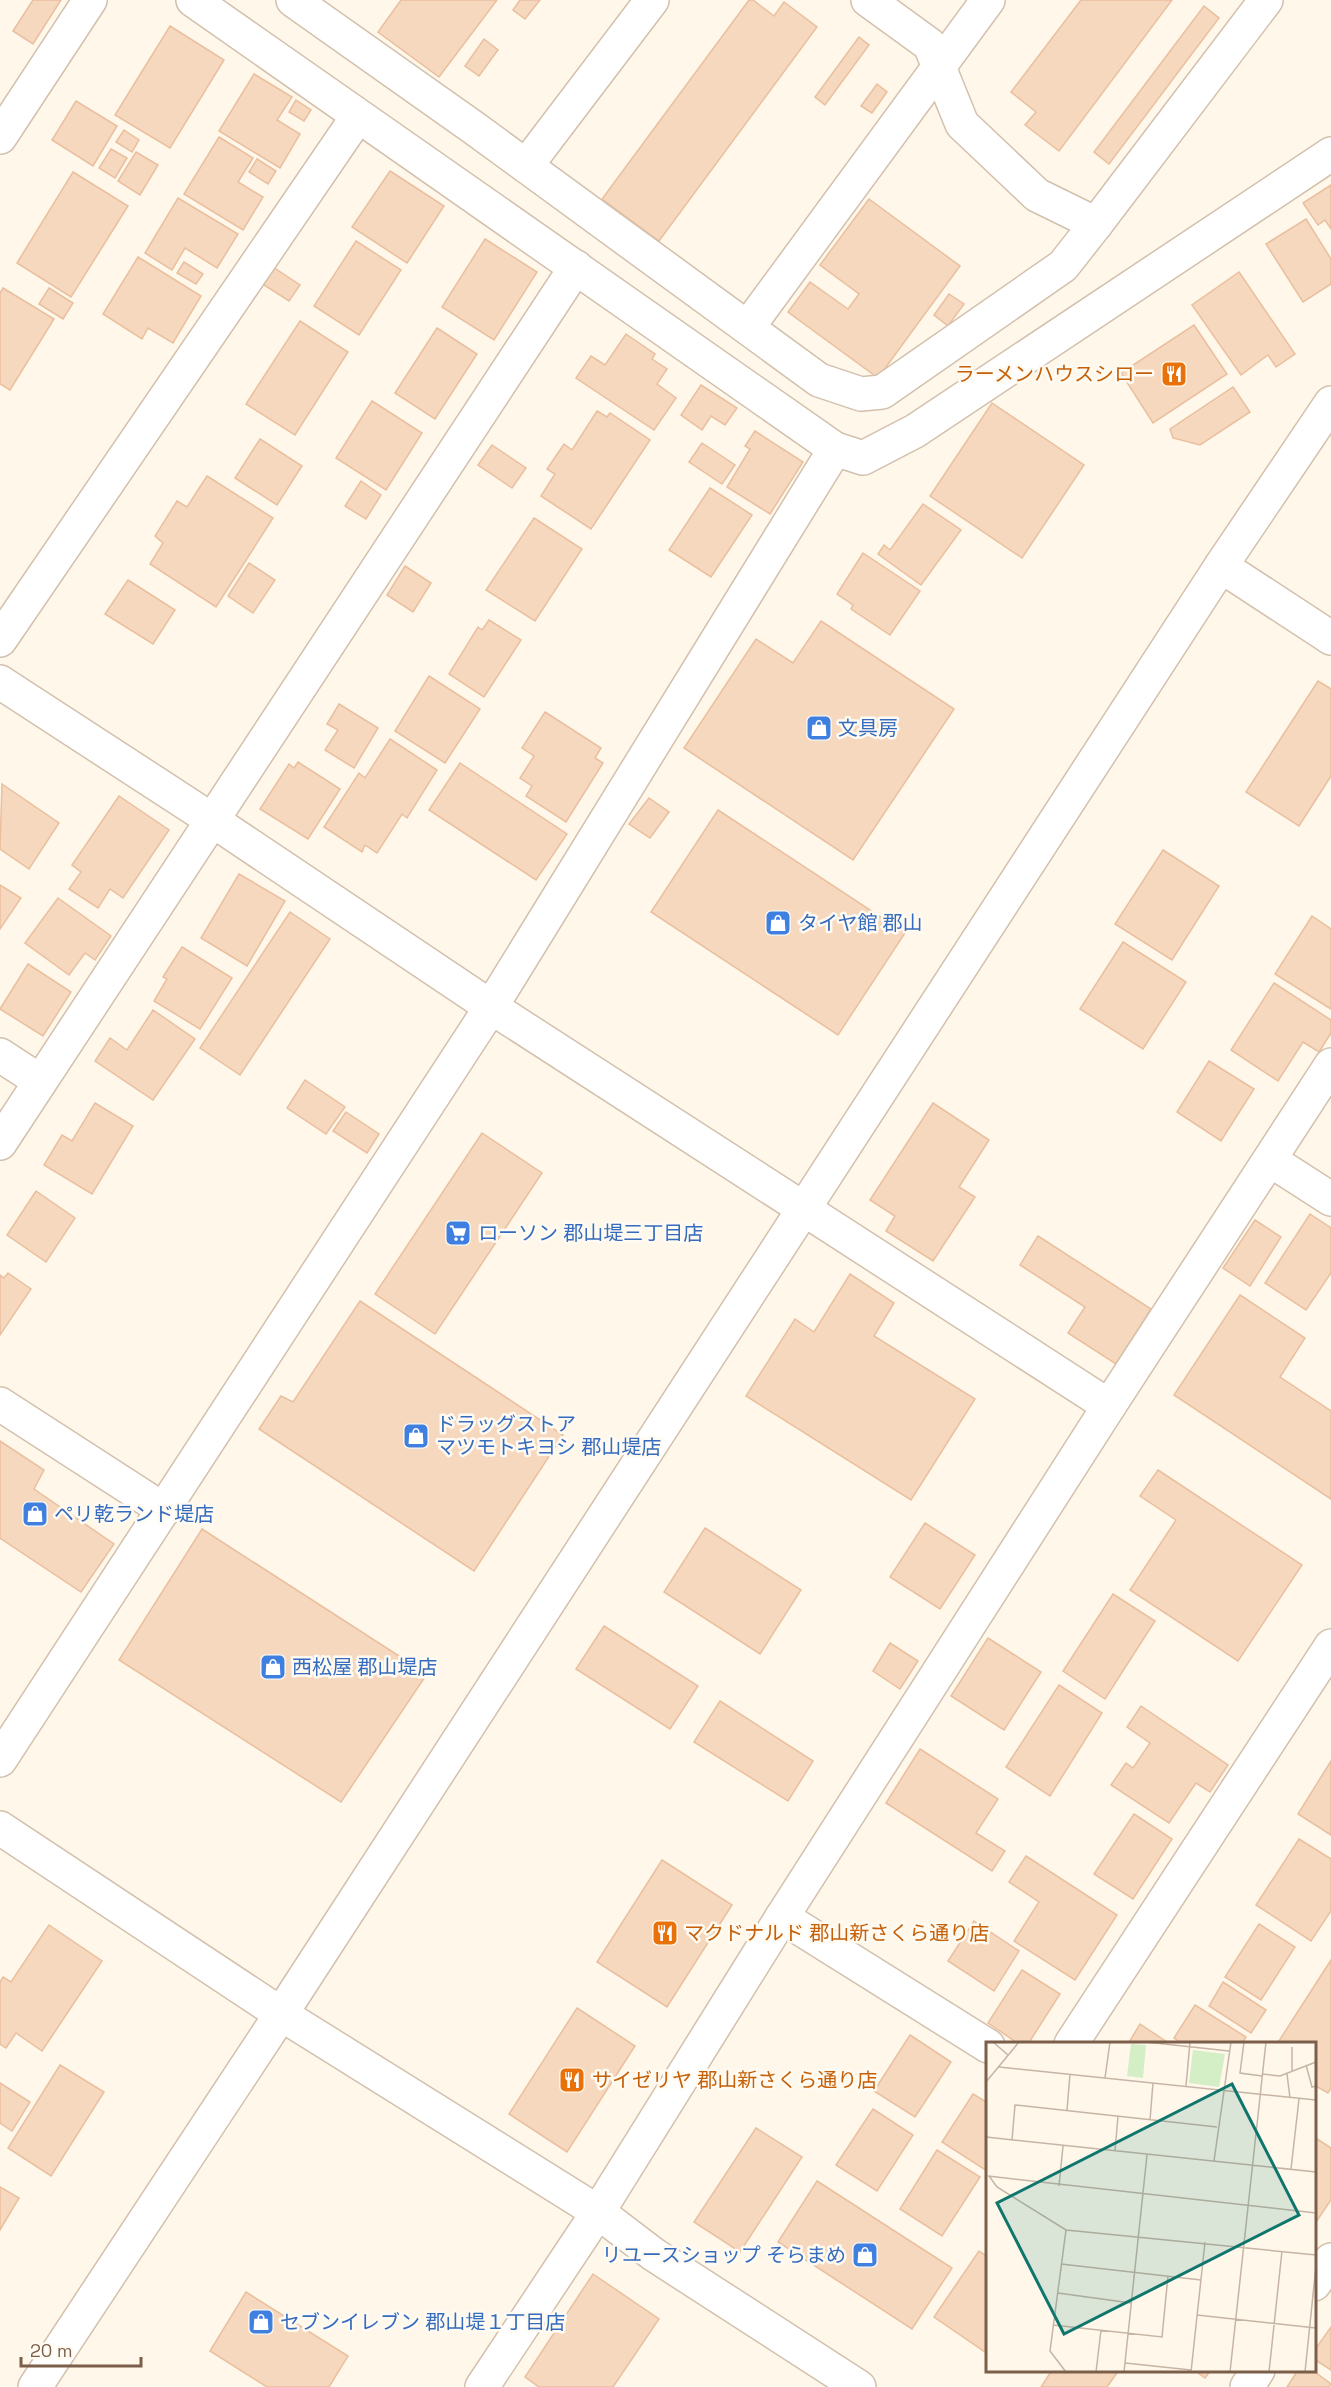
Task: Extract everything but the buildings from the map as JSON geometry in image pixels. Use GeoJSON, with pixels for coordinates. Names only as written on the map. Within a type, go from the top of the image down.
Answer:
{"type":"FeatureCollection","features":[{"type":"Feature","properties":{"kind":"street"},"geometry":{"type":"LineString","coordinates":[[0,137],[90,0]]}},
{"type":"Feature","properties":{"kind":"street"},"geometry":{"type":"LineString","coordinates":[[193,0],[835,449],[863,458],[915,431],[1331,154]]}},
{"type":"Feature","properties":{"kind":"street"},"geometry":{"type":"LineString","coordinates":[[293,0],[526,166],[819,380],[861,394],[882,392],[1063,266],[1266,0]]}},
{"type":"Feature","properties":{"kind":"street"},"geometry":{"type":"LineString","coordinates":[[526,166],[652,0]]}},
{"type":"Feature","properties":{"kind":"street"},"geometry":{"type":"LineString","coordinates":[[868,0],[930,45],[962,124],[1037,195],[1096,224]]}},
{"type":"Feature","properties":{"kind":"street"},"geometry":{"type":"LineString","coordinates":[[748,327],[988,0]]}},
{"type":"Feature","properties":{"kind":"street"},"geometry":{"type":"LineString","coordinates":[[0,640],[358,116]]}},
{"type":"Feature","properties":{"kind":"street"},"geometry":{"type":"LineString","coordinates":[[0,1143],[576,267]]}},
{"type":"Feature","properties":{"kind":"street"},"geometry":{"type":"LineString","coordinates":[[35,2387],[281,2014],[1221,566],[1331,403]]}},
{"type":"Feature","properties":{"kind":"street"},"geometry":{"type":"LineString","coordinates":[[0,1760],[491,1007],[835,449]]}},
{"type":"Feature","properties":{"kind":"street"},"geometry":{"type":"LineString","coordinates":[[1221,566],[1331,638]]}},
{"type":"Feature","properties":{"kind":"street"},"geometry":{"type":"LineString","coordinates":[[0,682],[212,820],[491,1007],[1109,1406]]}},
{"type":"Feature","properties":{"kind":"street"},"geometry":{"type":"LineString","coordinates":[[0,1055],[40,1081]]}},
{"type":"Feature","properties":{"kind":"street"},"geometry":{"type":"LineString","coordinates":[[482,2387],[598,2212],[782,1917],[1109,1406],[1331,1065]]}},
{"type":"Feature","properties":{"kind":"street"},"geometry":{"type":"LineString","coordinates":[[1270,1160],[1331,1199]]}},
{"type":"Feature","properties":{"kind":"street"},"geometry":{"type":"LineString","coordinates":[[0,1404],[164,1510]]}},
{"type":"Feature","properties":{"kind":"street"},"geometry":{"type":"LineString","coordinates":[[1072,2042],[1331,1646]]}},
{"type":"Feature","properties":{"kind":"street"},"geometry":{"type":"LineString","coordinates":[[0,1828],[281,2014],[598,2212],[653,2254],[859,2387]]}},
{"type":"Feature","properties":{"kind":"street"},"geometry":{"type":"LineString","coordinates":[[782,1917],[986,2045]]}},
{"type":"Feature","properties":{"kind":"street"},"geometry":{"type":"LineString","coordinates":[[1247,2387],[1257,2372]]}},
{"type":"Feature","properties":{"kind":"place","name":"ラーメンハウスシロー"},"geometry":{"type":"Point","coordinates":[1174,374]}},
{"type":"Feature","properties":{"kind":"place","name":"文具房"},"geometry":{"type":"Point","coordinates":[819,728]}},
{"type":"Feature","properties":{"kind":"place","name":"タイヤ館 郡山"},"geometry":{"type":"Point","coordinates":[778,923]}},
{"type":"Feature","properties":{"kind":"place","name":"ローソン 郡山堤三丁目店"},"geometry":{"type":"Point","coordinates":[458,1233]}},
{"type":"Feature","properties":{"kind":"place","name":"ドラッグストア マツモトキヨシ 郡山堤店"},"geometry":{"type":"Point","coordinates":[416,1436]}},
{"type":"Feature","properties":{"kind":"place","name":"ペリ乾ランド堤店"},"geometry":{"type":"Point","coordinates":[35,1514]}},
{"type":"Feature","properties":{"kind":"place","name":"西松屋 郡山堤店"},"geometry":{"type":"Point","coordinates":[273,1667]}},
{"type":"Feature","properties":{"kind":"place","name":"マクドナルド 郡山新さくら通り店"},"geometry":{"type":"Point","coordinates":[665,1933]}},
{"type":"Feature","properties":{"kind":"place","name":"サイゼリヤ 郡山新さくら通り店"},"geometry":{"type":"Point","coordinates":[572,2080]}},
{"type":"Feature","properties":{"kind":"place","name":"リユースショップ そらまめ"},"geometry":{"type":"Point","coordinates":[865,2255]}},
{"type":"Feature","properties":{"kind":"place","name":"セブンイレブン 郡山堤１丁目店"},"geometry":{"type":"Point","coordinates":[261,2322]}}]}
